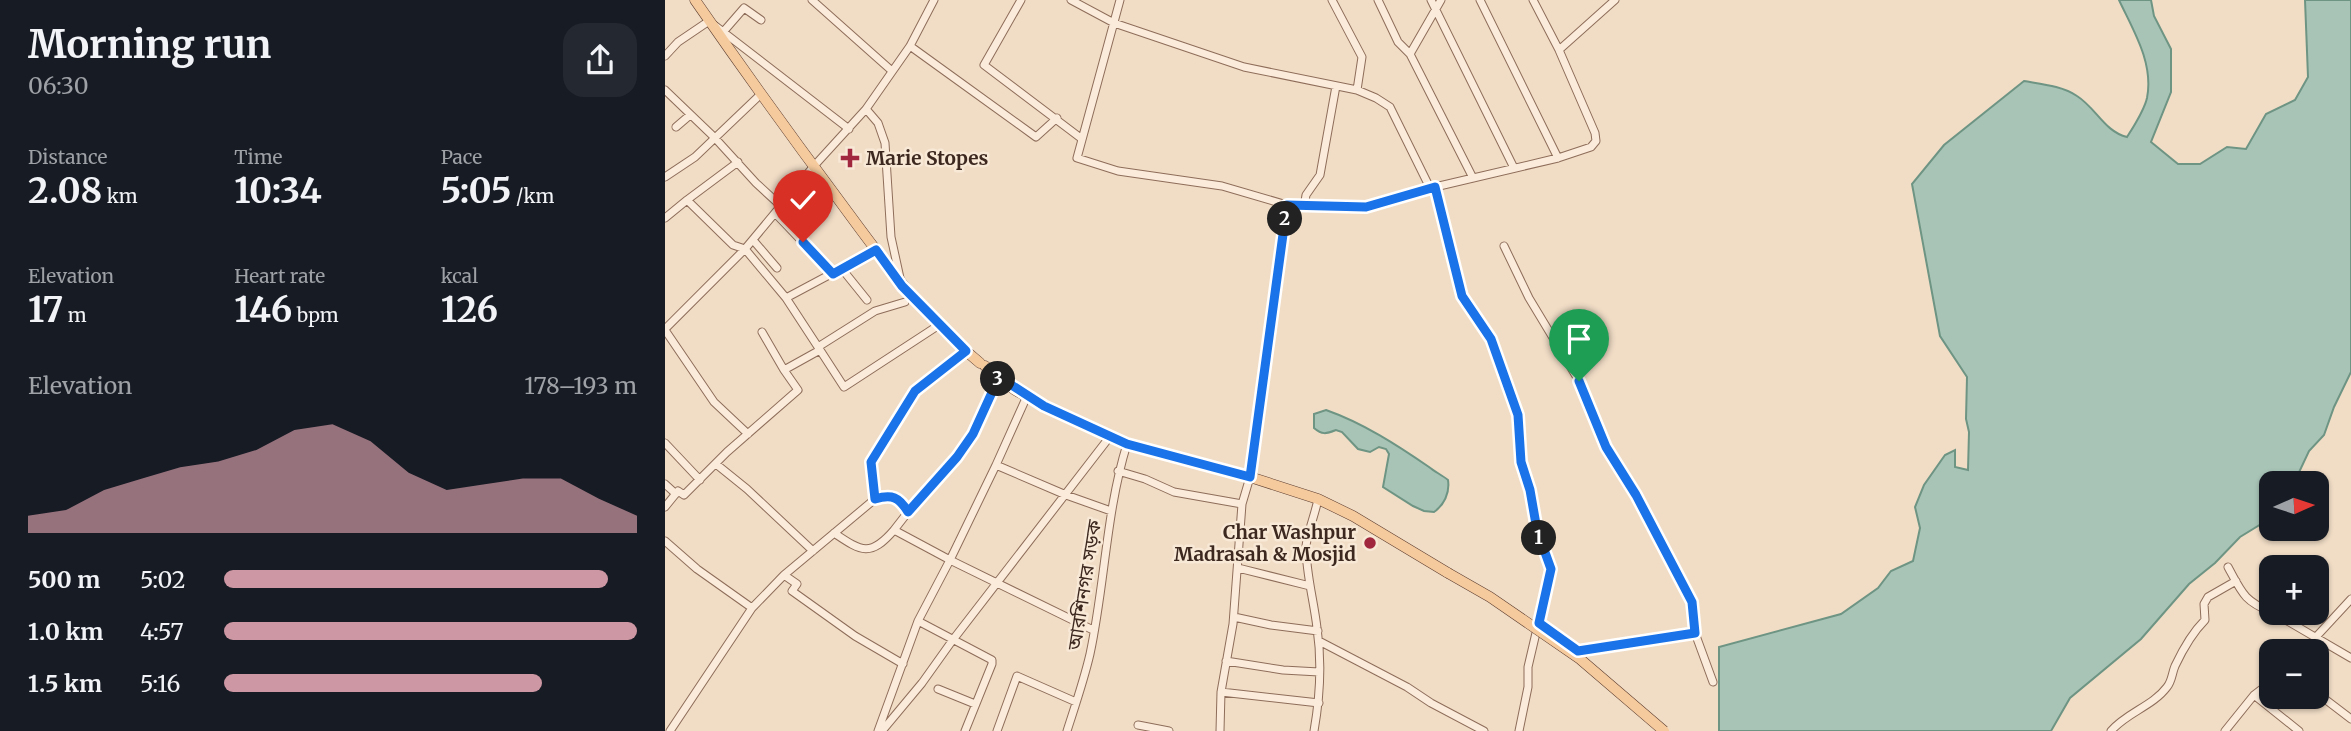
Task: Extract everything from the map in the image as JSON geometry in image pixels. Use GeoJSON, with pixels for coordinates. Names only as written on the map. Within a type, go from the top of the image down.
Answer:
{"type":"FeatureCollection","features":[{"type":"Feature","properties":{"kind":"main road"},"geometry":{"type":"LineString","coordinates":[[695,0],[902,286],[966,351],[999,377],[1027,396],[1127,444],[1250,477],[1318,499],[1353,516],[1490,597],[1569,652],[1664,731]]}},
{"type":"Feature","properties":{"kind":"street"},"geometry":{"type":"LineString","coordinates":[[812,0],[892,71]]}},
{"type":"Feature","properties":{"kind":"street"},"geometry":{"type":"LineString","coordinates":[[1021,0],[984,65],[1082,139]]}},
{"type":"Feature","properties":{"kind":"street"},"geometry":{"type":"LineString","coordinates":[[1071,0],[1114,23],[1244,67],[1357,90],[1390,107],[1433,188],[1462,296],[1491,339],[1518,415],[1521,462],[1530,490],[1537,530],[1551,569],[1528,667],[1528,687],[1519,731]]}},
{"type":"Feature","properties":{"kind":"street"},"geometry":{"type":"LineString","coordinates":[[1120,0],[1077,158],[1133,174],[1222,186],[1287,205],[1304,207],[1366,207],[1558,158],[1591,147],[1596,142],[1595,133],[1559,50],[1533,0]]}},
{"type":"Feature","properties":{"kind":"street"},"geometry":{"type":"LineString","coordinates":[[1332,0],[1362,57],[1357,90]]}},
{"type":"Feature","properties":{"kind":"street"},"geometry":{"type":"LineString","coordinates":[[1378,0],[1398,41],[1410,54],[1473,178]]}},
{"type":"Feature","properties":{"kind":"street"},"geometry":{"type":"LineString","coordinates":[[1431,0],[1514,168]]}},
{"type":"Feature","properties":{"kind":"street"},"geometry":{"type":"LineString","coordinates":[[1410,54],[1441,0]]}},
{"type":"Feature","properties":{"kind":"street"},"geometry":{"type":"LineString","coordinates":[[1480,0],[1558,158]]}},
{"type":"Feature","properties":{"kind":"street"},"geometry":{"type":"LineString","coordinates":[[1559,50],[1615,0]]}},
{"type":"Feature","properties":{"kind":"street"},"geometry":{"type":"LineString","coordinates":[[748,434],[715,402],[665,329],[753,240],[814,166],[866,109],[909,46],[931,1]]}},
{"type":"Feature","properties":{"kind":"street"},"geometry":{"type":"LineString","coordinates":[[724,31],[744,8],[761,20]]}},
{"type":"Feature","properties":{"kind":"street"},"geometry":{"type":"LineString","coordinates":[[665,55],[678,42],[709,21],[849,129]]}},
{"type":"Feature","properties":{"kind":"street"},"geometry":{"type":"LineString","coordinates":[[909,46],[1036,137],[1057,118]]}},
{"type":"Feature","properties":{"kind":"street"},"geometry":{"type":"LineString","coordinates":[[1304,207],[1306,195],[1320,175],[1336,86]]}},
{"type":"Feature","properties":{"kind":"street"},"geometry":{"type":"LineString","coordinates":[[665,90],[738,162],[833,274]]}},
{"type":"Feature","properties":{"kind":"street"},"geometry":{"type":"LineString","coordinates":[[665,177],[695,157],[761,94]]}},
{"type":"Feature","properties":{"kind":"street"},"geometry":{"type":"LineString","coordinates":[[866,109],[878,122],[885,143],[891,237],[902,286]]}},
{"type":"Feature","properties":{"kind":"street"},"geometry":{"type":"LineString","coordinates":[[676,127],[690,115]]}},
{"type":"Feature","properties":{"kind":"street"},"geometry":{"type":"LineString","coordinates":[[665,218],[738,162]]}},
{"type":"Feature","properties":{"kind":"street"},"geometry":{"type":"LineString","coordinates":[[687,200],[733,245],[744,249],[786,298],[844,387],[939,325]]}},
{"type":"Feature","properties":{"kind":"street"},"geometry":{"type":"LineString","coordinates":[[1220,731],[1221,692],[1234,617],[1242,504],[1250,477],[1287,205]]}},
{"type":"Feature","properties":{"kind":"street"},"geometry":{"type":"LineString","coordinates":[[753,240],[777,268]]}},
{"type":"Feature","properties":{"kind":"street"},"geometry":{"type":"LineString","coordinates":[[1504,246],[1529,298],[1579,381],[1606,447],[1636,495],[1692,602],[1695,633],[1713,682]]}},
{"type":"Feature","properties":{"kind":"street"},"geometry":{"type":"LineString","coordinates":[[786,298],[876,250]]}},
{"type":"Feature","properties":{"kind":"street"},"geometry":{"type":"LineString","coordinates":[[842,269],[867,300]]}},
{"type":"Feature","properties":{"kind":"street"},"geometry":{"type":"LineString","coordinates":[[784,370],[875,311],[905,302]]}},
{"type":"Feature","properties":{"kind":"street"},"geometry":{"type":"LineString","coordinates":[[665,507],[678,491],[684,495],[798,390],[762,332]]}},
{"type":"Feature","properties":{"kind":"street"},"geometry":{"type":"LineString","coordinates":[[875,499],[871,462],[915,391],[966,351]]}},
{"type":"Feature","properties":{"kind":"street"},"geometry":{"type":"LineString","coordinates":[[834,533],[856,548],[866,550],[874,548],[894,530],[957,457],[973,434],[999,377]]}},
{"type":"Feature","properties":{"kind":"street"},"geometry":{"type":"LineString","coordinates":[[880,731],[918,621],[950,561],[1027,396]]}},
{"type":"Feature","properties":{"kind":"street"},"geometry":{"type":"LineString","coordinates":[[880,731],[922,683],[952,640],[1108,439]]}},
{"type":"Feature","properties":{"kind":"street"},"geometry":{"type":"LineString","coordinates":[[665,443],[700,480]]}},
{"type":"Feature","properties":{"kind":"street","name":"আরশিনগর সড়ক"},"geometry":{"type":"LineString","coordinates":[[1067,731],[1090,653],[1118,471],[1127,444]]}},
{"type":"Feature","properties":{"kind":"street"},"geometry":{"type":"LineString","coordinates":[[716,464],[813,551]]}},
{"type":"Feature","properties":{"kind":"street"},"geometry":{"type":"LineString","coordinates":[[996,465],[1111,511]]}},
{"type":"Feature","properties":{"kind":"street"},"geometry":{"type":"LineString","coordinates":[[1118,471],[1174,492],[1242,504]]}},
{"type":"Feature","properties":{"kind":"street"},"geometry":{"type":"LineString","coordinates":[[665,484],[676,495]]}},
{"type":"Feature","properties":{"kind":"street"},"geometry":{"type":"LineString","coordinates":[[670,731],[752,608],[784,575],[875,499],[887,495],[902,501],[908,512]]}},
{"type":"Feature","properties":{"kind":"street"},"geometry":{"type":"LineString","coordinates":[[1314,731],[1319,703],[1319,640],[1306,543],[1318,499]]}},
{"type":"Feature","properties":{"kind":"street"},"geometry":{"type":"LineString","coordinates":[[894,530],[950,561],[1093,629]]}},
{"type":"Feature","properties":{"kind":"street"},"geometry":{"type":"LineString","coordinates":[[665,541],[697,569],[752,608]]}},
{"type":"Feature","properties":{"kind":"street"},"geometry":{"type":"LineString","coordinates":[[2228,567],[2252,604],[2259,607]]}},
{"type":"Feature","properties":{"kind":"street"},"geometry":{"type":"LineString","coordinates":[[1238,568],[1310,586]]}},
{"type":"Feature","properties":{"kind":"street"},"geometry":{"type":"LineString","coordinates":[[784,575],[797,584],[792,591],[855,636],[903,664]]}},
{"type":"Feature","properties":{"kind":"street"},"geometry":{"type":"LineString","coordinates":[[2111,731],[2169,685],[2174,668],[2187,644],[2206,620],[2204,604],[2208,597],[2236,581]]}},
{"type":"Feature","properties":{"kind":"street"},"geometry":{"type":"LineString","coordinates":[[2314,637],[2351,599]]}},
{"type":"Feature","properties":{"kind":"street"},"geometry":{"type":"LineString","coordinates":[[1234,617],[1318,631]]}},
{"type":"Feature","properties":{"kind":"street"},"geometry":{"type":"LineString","coordinates":[[918,621],[992,660],[965,731]]}},
{"type":"Feature","properties":{"kind":"street"},"geometry":{"type":"LineString","coordinates":[[1539,623],[1578,651],[1695,633]]}},
{"type":"Feature","properties":{"kind":"street"},"geometry":{"type":"LineString","coordinates":[[2294,625],[2351,658]]}},
{"type":"Feature","properties":{"kind":"street"},"geometry":{"type":"LineString","coordinates":[[1319,640],[1484,731]]}},
{"type":"Feature","properties":{"kind":"street"},"geometry":{"type":"LineString","coordinates":[[1226,661],[1319,673]]}},
{"type":"Feature","properties":{"kind":"street"},"geometry":{"type":"LineString","coordinates":[[997,731],[1017,676],[1076,702]]}},
{"type":"Feature","properties":{"kind":"street"},"geometry":{"type":"LineString","coordinates":[[938,689],[975,704]]}},
{"type":"Feature","properties":{"kind":"street"},"geometry":{"type":"LineString","coordinates":[[2225,731],[2259,691]]}},
{"type":"Feature","properties":{"kind":"street"},"geometry":{"type":"LineString","coordinates":[[1221,692],[1319,703]]}},
{"type":"Feature","properties":{"kind":"street"},"geometry":{"type":"LineString","coordinates":[[2254,695],[2299,731]]}},
{"type":"Feature","properties":{"kind":"street"},"geometry":{"type":"LineString","coordinates":[[2329,702],[2351,719]]}},
{"type":"Feature","properties":{"kind":"street"},"geometry":{"type":"LineString","coordinates":[[1138,725],[1169,731]]}},
{"type":"Feature","properties":{"kind":"shaded area"},"geometry":{"type":"Polygon","coordinates":[[[2119,0],[2151,0],[2154,16],[2171,49],[2171,92],[2151,142],[2178,164],[2200,164],[2227,147],[2246,149],[2266,114],[2295,100],[2308,77],[2305,0],[2351,0],[2351,372],[2324,435],[2309,451],[2300,471],[2259,471],[2259,525],[2240,537],[2215,563],[2189,584],[2141,639],[2070,698],[2051,731],[1719,731],[1719,647],[1841,614],[1878,588],[1891,571],[1913,561],[1920,528],[1915,507],[1924,485],[1945,455],[1955,450],[1955,467],[1968,470],[1967,377],[1940,336],[1912,184],[1944,145],[2024,81],[2071,93],[2084,101],[2113,130],[2127,137],[2147,98],[2148,72],[2136,35],[2119,0]]]}},
{"type":"Feature","properties":{"kind":"shaded area"},"geometry":{"type":"Polygon","coordinates":[[[1326,410],[1379,435],[1448,480],[1446,498],[1441,506],[1434,512],[1424,511],[1383,487],[1389,454],[1386,449],[1379,447],[1370,452],[1358,449],[1342,432],[1319,432],[1314,428],[1314,414],[1326,410]]]}},
{"type":"Feature","properties":{"kind":"place","name":"Marie Stopes"},"geometry":{"type":"Point","coordinates":[850,158]}},
{"type":"Feature","properties":{"kind":"place","name":"Char Washpur Madrasah & Mosjid"},"geometry":{"type":"Point","coordinates":[1370,543]}},
{"type":"Feature","properties":{"kind":"route"},"geometry":{"type":"LineString","coordinates":[[803,242],[833,274],[876,250],[902,286],[966,351],[915,391],[871,462],[875,499],[887,495],[902,501],[908,512],[957,457],[973,434],[999,377],[1044,406],[1127,444],[1250,477],[1287,205],[1366,207],[1435,187],[1462,296],[1491,339],[1518,415],[1521,462],[1530,490],[1537,530],[1551,569],[1539,623],[1578,651],[1695,633],[1692,602],[1636,495],[1606,447],[1579,381]]}}]}
